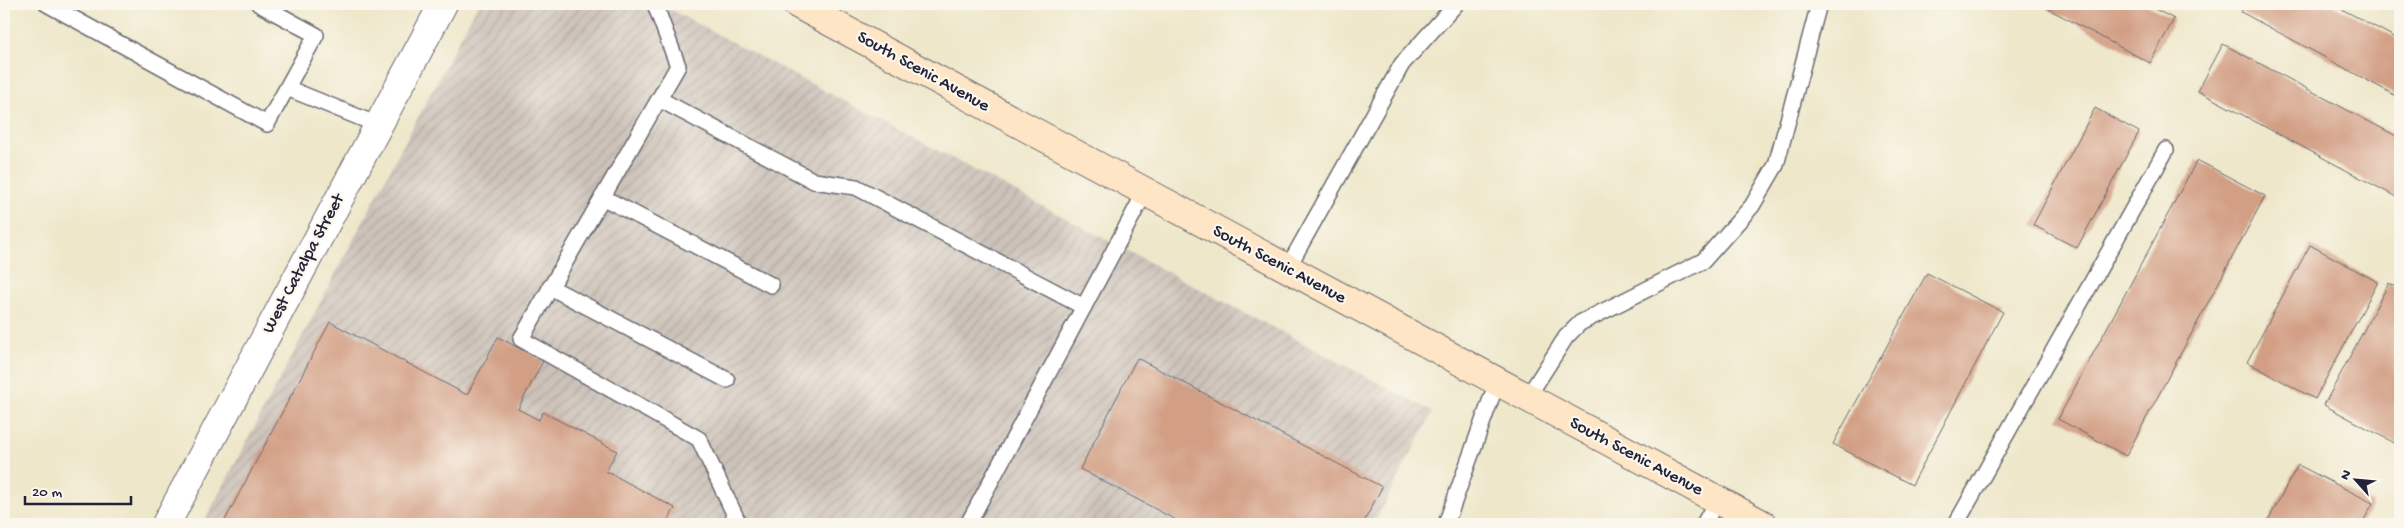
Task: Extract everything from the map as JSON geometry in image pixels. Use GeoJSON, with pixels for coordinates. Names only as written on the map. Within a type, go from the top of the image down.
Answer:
{"type":"FeatureCollection","features":[{"type":"Feature","properties":{"kind":"main road","name":"South Scenic Avenue"},"geometry":{"type":"LineString","coordinates":[[797,4],[1762,524]]}},
{"type":"Feature","properties":{"kind":"street","name":"West Catalpa Street"},"geometry":{"type":"LineString","coordinates":[[166,524],[443,4]]}},
{"type":"Feature","properties":{"kind":"lane"},"geometry":{"type":"LineString","coordinates":[[47,4],[267,124],[316,35],[259,4]]}},
{"type":"Feature","properties":{"kind":"lane"},"geometry":{"type":"LineString","coordinates":[[1287,269],[1402,64],[1456,4]]}},
{"type":"Feature","properties":{"kind":"lane"},"geometry":{"type":"LineString","coordinates":[[1527,398],[1566,337],[1580,323],[1703,261],[1752,206],[1776,164],[1819,4]]}},
{"type":"Feature","properties":{"kind":"lane"},"geometry":{"type":"LineString","coordinates":[[653,5],[678,66],[521,339],[700,439],[739,524]]}},
{"type":"Feature","properties":{"kind":"lane"},"geometry":{"type":"LineString","coordinates":[[287,88],[378,125]]}},
{"type":"Feature","properties":{"kind":"lane"},"geometry":{"type":"LineString","coordinates":[[659,99],[814,181],[856,188],[1084,307]]}},
{"type":"Feature","properties":{"kind":"lane"},"geometry":{"type":"LineString","coordinates":[[1956,524],[2166,150]]}},
{"type":"Feature","properties":{"kind":"lane"},"geometry":{"type":"LineString","coordinates":[[968,524],[1145,192]]}},
{"type":"Feature","properties":{"kind":"lane"},"geometry":{"type":"LineString","coordinates":[[602,197],[771,285]]}},
{"type":"Feature","properties":{"kind":"lane"},"geometry":{"type":"LineString","coordinates":[[550,287],[727,380]]}},
{"type":"Feature","properties":{"kind":"lane"},"geometry":{"type":"LineString","coordinates":[[1446,524],[1497,382]]}},
{"type":"Feature","properties":{"kind":"lane"},"geometry":{"type":"LineString","coordinates":[[1704,524],[1717,500]]}},
{"type":"Feature","properties":{"kind":"shaded area"},"geometry":{"type":"Polygon","coordinates":[[[478,4],[660,4],[1433,412],[1374,524],[203,524],[478,4]]]}},
{"type":"Feature","properties":{"kind":"building"},"geometry":{"type":"Polygon","coordinates":[[[2039,4],[2145,4],[2174,19],[2150,63],[2039,4]]]}},
{"type":"Feature","properties":{"kind":"building"},"geometry":{"type":"Polygon","coordinates":[[[2246,4],[2332,4],[2400,40],[2400,98],[2241,12],[2246,4]]]}},
{"type":"Feature","properties":{"kind":"building"},"geometry":{"type":"Polygon","coordinates":[[[2223,44],[2400,138],[2400,199],[2198,91],[2223,44]]]}},
{"type":"Feature","properties":{"kind":"building"},"geometry":{"type":"Polygon","coordinates":[[[2095,108],[2139,132],[2077,248],[2033,225],[2095,108]]]}},
{"type":"Feature","properties":{"kind":"building"},"geometry":{"type":"Polygon","coordinates":[[[2197,160],[2265,196],[2126,456],[2058,419],[2197,160]]]}},
{"type":"Feature","properties":{"kind":"building"},"geometry":{"type":"Polygon","coordinates":[[[2310,245],[2378,282],[2315,399],[2247,362],[2310,245]]]}},
{"type":"Feature","properties":{"kind":"building"},"geometry":{"type":"Polygon","coordinates":[[[1927,273],[2003,312],[1912,485],[1833,444],[1927,273]]]}},
{"type":"Feature","properties":{"kind":"building"},"geometry":{"type":"Polygon","coordinates":[[[2389,283],[2400,290],[2400,446],[2324,405],[2389,283]]]}},
{"type":"Feature","properties":{"kind":"building"},"geometry":{"type":"Polygon","coordinates":[[[330,322],[467,395],[498,337],[543,361],[518,409],[539,420],[543,412],[617,451],[606,471],[675,508],[666,524],[223,524],[330,322]]]}},
{"type":"Feature","properties":{"kind":"building"},"geometry":{"type":"Polygon","coordinates":[[[1137,358],[1382,487],[1363,524],[1178,524],[1180,522],[1080,469],[1137,358]]]}},
{"type":"Feature","properties":{"kind":"building"},"geometry":{"type":"Polygon","coordinates":[[[2298,465],[2373,503],[2362,524],[2266,524],[2298,465]]]}}]}
